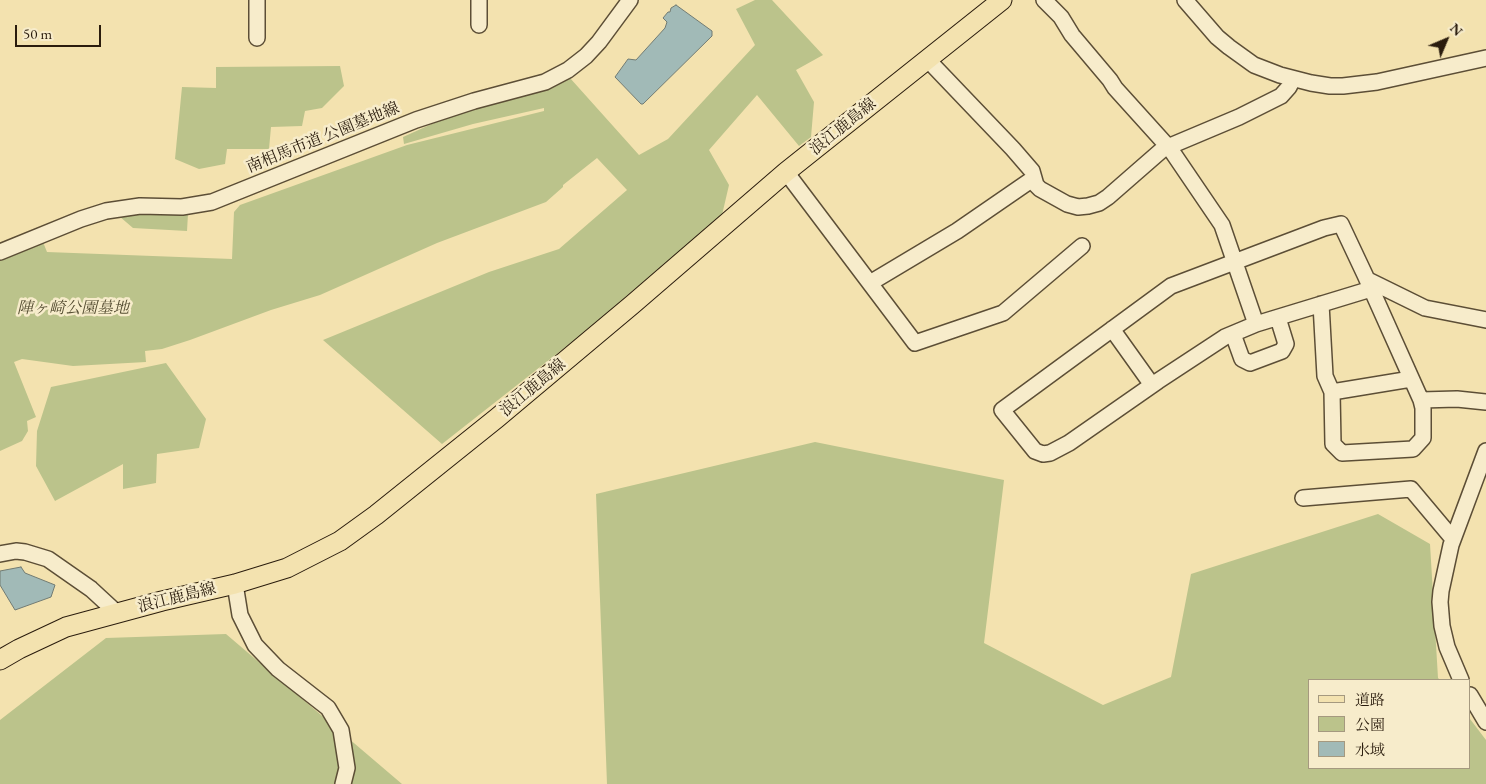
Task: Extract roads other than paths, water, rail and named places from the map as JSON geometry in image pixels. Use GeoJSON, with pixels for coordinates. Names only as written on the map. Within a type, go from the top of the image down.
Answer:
{"type":"FeatureCollection","features":[{"type":"Feature","properties":{"kind":"main road","name":"浪江鹿島線"},"geometry":{"type":"LineString","coordinates":[[0,660],[66,627],[162,601],[235,584],[287,568],[324,550],[356,530],[497,418],[786,172],[1002,0]]}},
{"type":"Feature","properties":{"kind":"street"},"geometry":{"type":"LineString","coordinates":[[257,38],[258,0]]}},
{"type":"Feature","properties":{"kind":"street"},"geometry":{"type":"LineString","coordinates":[[479,0],[479,25]]}},
{"type":"Feature","properties":{"kind":"street","name":"南相馬市道 公園墓地線"},"geometry":{"type":"LineString","coordinates":[[0,252],[81,219],[106,211],[140,206],[182,207],[212,202],[416,120],[474,101],[545,82],[568,70],[586,56],[599,42],[630,0]]}},
{"type":"Feature","properties":{"kind":"street"},"geometry":{"type":"LineString","coordinates":[[1044,0],[1060,17],[1072,36],[1115,88],[1168,147],[1222,226],[1256,324]]}},
{"type":"Feature","properties":{"kind":"street"},"geometry":{"type":"LineString","coordinates":[[1184,0],[1229,47],[1254,65],[1293,79],[1330,86],[1355,85],[1377,82],[1486,58]]}},
{"type":"Feature","properties":{"kind":"street"},"geometry":{"type":"LineString","coordinates":[[927,59],[1013,149],[1032,171],[1036,185],[1040,189],[1078,207],[1099,203],[1168,147],[1239,118],[1281,96],[1289,88],[1293,79]]}},
{"type":"Feature","properties":{"kind":"street"},"geometry":{"type":"LineString","coordinates":[[786,172],[915,343],[1003,313],[1082,246]]}},
{"type":"Feature","properties":{"kind":"street"},"geometry":{"type":"LineString","coordinates":[[870,283],[950,236],[1034,178]]}},
{"type":"Feature","properties":{"kind":"street"},"geometry":{"type":"LineString","coordinates":[[1321,304],[1325,376],[1332,392],[1333,444],[1342,453],[1413,449],[1423,438],[1423,408],[1421,400],[1369,284],[1341,224],[1324,228],[1171,286],[1002,410],[1035,451],[1042,454],[1050,454],[1225,337],[1256,324],[1321,304],[1369,284],[1425,308],[1486,320]]}},
{"type":"Feature","properties":{"kind":"street"},"geometry":{"type":"LineString","coordinates":[[1233,334],[1242,359],[1250,363],[1282,351],[1286,344],[1278,318]]}},
{"type":"Feature","properties":{"kind":"street"},"geometry":{"type":"LineString","coordinates":[[1112,329],[1152,385]]}},
{"type":"Feature","properties":{"kind":"street"},"geometry":{"type":"LineString","coordinates":[[1332,392],[1411,379]]}},
{"type":"Feature","properties":{"kind":"street"},"geometry":{"type":"LineString","coordinates":[[1421,400],[1457,399],[1486,402]]}},
{"type":"Feature","properties":{"kind":"street"},"geometry":{"type":"LineString","coordinates":[[1461,679],[1447,647],[1442,626],[1440,602],[1444,570],[1453,539],[1486,451]]}},
{"type":"Feature","properties":{"kind":"street"},"geometry":{"type":"LineString","coordinates":[[1303,498],[1411,489],[1453,539]]}},
{"type":"Feature","properties":{"kind":"street"},"geometry":{"type":"LineString","coordinates":[[0,554],[16,551],[48,559],[77,578],[117,613]]}},
{"type":"Feature","properties":{"kind":"street"},"geometry":{"type":"LineString","coordinates":[[235,584],[240,615],[255,646],[278,669],[328,708],[341,730],[347,768],[343,784]]}},
{"type":"Feature","properties":{"kind":"street"},"geometry":{"type":"LineString","coordinates":[[1471,698],[1486,722]]}},
{"type":"Feature","properties":{"kind":"water"},"geometry":{"type":"Polygon","coordinates":[[[676,5],[712,31],[712,36],[641,104],[615,77],[628,59],[636,60],[665,28],[667,22],[663,18],[676,5]]]}},
{"type":"Feature","properties":{"kind":"water"},"geometry":{"type":"Polygon","coordinates":[[[21,567],[25,573],[55,585],[51,597],[15,610],[0,585],[0,571],[21,567]]]}},
{"type":"Feature","properties":{"kind":"park label","name":"陣ヶ崎公園墓地"},"geometry":{"type":"Point","coordinates":[73,309]}}]}
